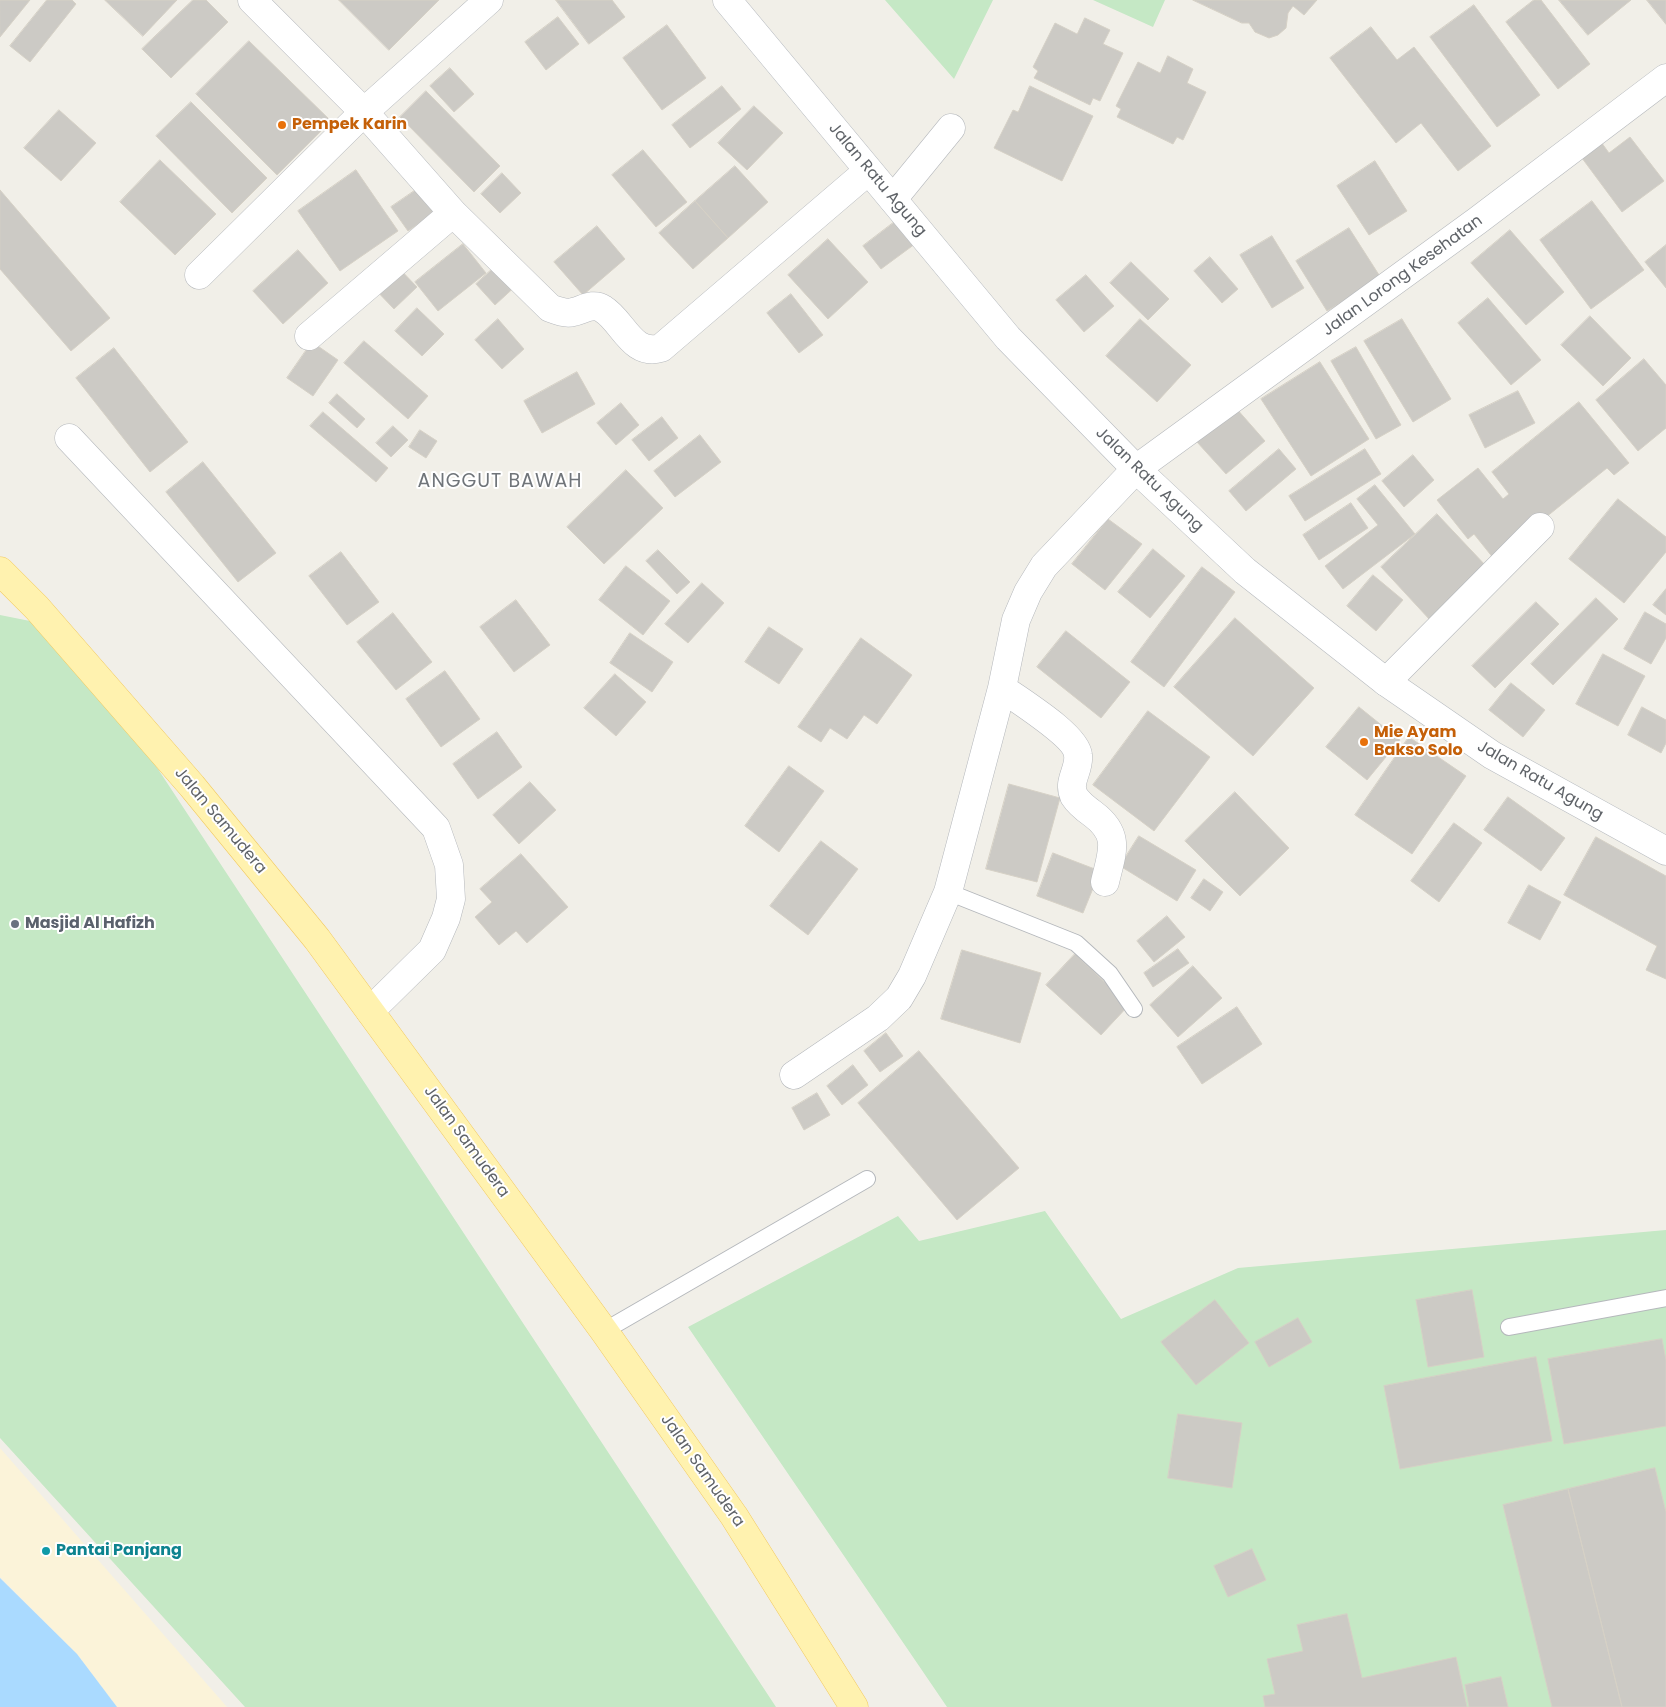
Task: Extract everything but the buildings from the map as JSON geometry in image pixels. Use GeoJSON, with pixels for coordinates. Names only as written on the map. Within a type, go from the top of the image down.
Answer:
{"type":"FeatureCollection","features":[{"type":"Feature","properties":{"kind":"main road","name":"Jalan Samudera"},"geometry":{"type":"LineString","coordinates":[[0,571],[37,608],[192,786],[317,939],[604,1331],[734,1516],[854,1707]]}},
{"type":"Feature","properties":{"kind":"street"},"geometry":{"type":"LineString","coordinates":[[252,0],[364,112],[453,213],[550,308],[572,313],[593,306],[604,309],[631,340],[648,350],[661,348],[868,171]]}},
{"type":"Feature","properties":{"kind":"street"},"geometry":{"type":"LineString","coordinates":[[199,275],[364,112],[489,0]]}},
{"type":"Feature","properties":{"kind":"street","name":"Jalan Ratu Agung"},"geometry":{"type":"LineString","coordinates":[[727,0],[1008,338],[1136,469],[1245,572],[1386,682],[1492,755],[1666,851]]}},
{"type":"Feature","properties":{"kind":"street","name":"Jalan Lorong Kesehatan"},"geometry":{"type":"LineString","coordinates":[[794,1075],[878,1018],[899,998],[912,976],[948,892],[1002,688],[1011,637],[1028,592],[1044,566],[1136,469],[1470,227],[1666,78]]}},
{"type":"Feature","properties":{"kind":"street"},"geometry":{"type":"LineString","coordinates":[[893,199],[951,128]]}},
{"type":"Feature","properties":{"kind":"street"},"geometry":{"type":"LineString","coordinates":[[310,336],[453,213]]}},
{"type":"Feature","properties":{"kind":"street"},"geometry":{"type":"LineString","coordinates":[[69,438],[436,828],[450,865],[451,899],[446,918],[432,950],[370,1011]]}},
{"type":"Feature","properties":{"kind":"street"},"geometry":{"type":"LineString","coordinates":[[1386,682],[1540,527]]}},
{"type":"Feature","properties":{"kind":"street"},"geometry":{"type":"LineString","coordinates":[[1002,688],[1068,737],[1077,750],[1078,762],[1072,778],[1072,790],[1081,805],[1107,824],[1113,842],[1105,882]]}},
{"type":"Feature","properties":{"kind":"lane"},"geometry":{"type":"LineString","coordinates":[[948,892],[1076,943],[1110,974],[1134,1009]]}},
{"type":"Feature","properties":{"kind":"lane"},"geometry":{"type":"LineString","coordinates":[[604,1331],[867,1179]]}},
{"type":"Feature","properties":{"kind":"lane"},"geometry":{"type":"LineString","coordinates":[[1509,1327],[1666,1298]]}},
{"type":"Feature","properties":{"kind":"green space"},"geometry":{"type":"Polygon","coordinates":[[[885,0],[993,0],[954,79],[885,0]]]}},
{"type":"Feature","properties":{"kind":"green space"},"geometry":{"type":"Polygon","coordinates":[[[1093,0],[1165,0],[1153,27],[1093,0]]]}},
{"type":"Feature","properties":{"kind":"green space"},"geometry":{"type":"Polygon","coordinates":[[[0,615],[65,628],[776,1707],[245,1707],[0,1438],[0,615]]]}},
{"type":"Feature","properties":{"kind":"green space"},"geometry":{"type":"Polygon","coordinates":[[[1045,1211],[1121,1319],[1238,1268],[1666,1230],[1666,1707],[947,1707],[688,1327],[898,1216],[919,1241],[1045,1211]]]}},
{"type":"Feature","properties":{"kind":"sand","name":"Pantai Panjang"},"geometry":{"type":"Polygon","coordinates":[[[0,1448],[227,1707],[117,1707],[77,1654],[0,1577],[0,1448]]]}},
{"type":"Feature","properties":{"kind":"water"},"geometry":{"type":"Polygon","coordinates":[[[0,1578],[77,1654],[117,1707],[0,1707],[0,1578]]]}},
{"type":"Feature","properties":{"kind":"place","name":"Pempek Karin"},"geometry":{"type":"Point","coordinates":[282,125]}},
{"type":"Feature","properties":{"kind":"place","name":"Mie Ayam Bakso Solo"},"geometry":{"type":"Point","coordinates":[1364,742]}},
{"type":"Feature","properties":{"kind":"place","name":"Masjid Al Hafizh"},"geometry":{"type":"Point","coordinates":[15,924]}},
{"type":"Feature","properties":{"kind":"place","name":"Pantai Panjang"},"geometry":{"type":"Point","coordinates":[46,1551]}},
{"type":"Feature","properties":{"kind":"district","name":"ANGGUT BAWAH"},"geometry":{"type":"Point","coordinates":[500,482]}}]}
